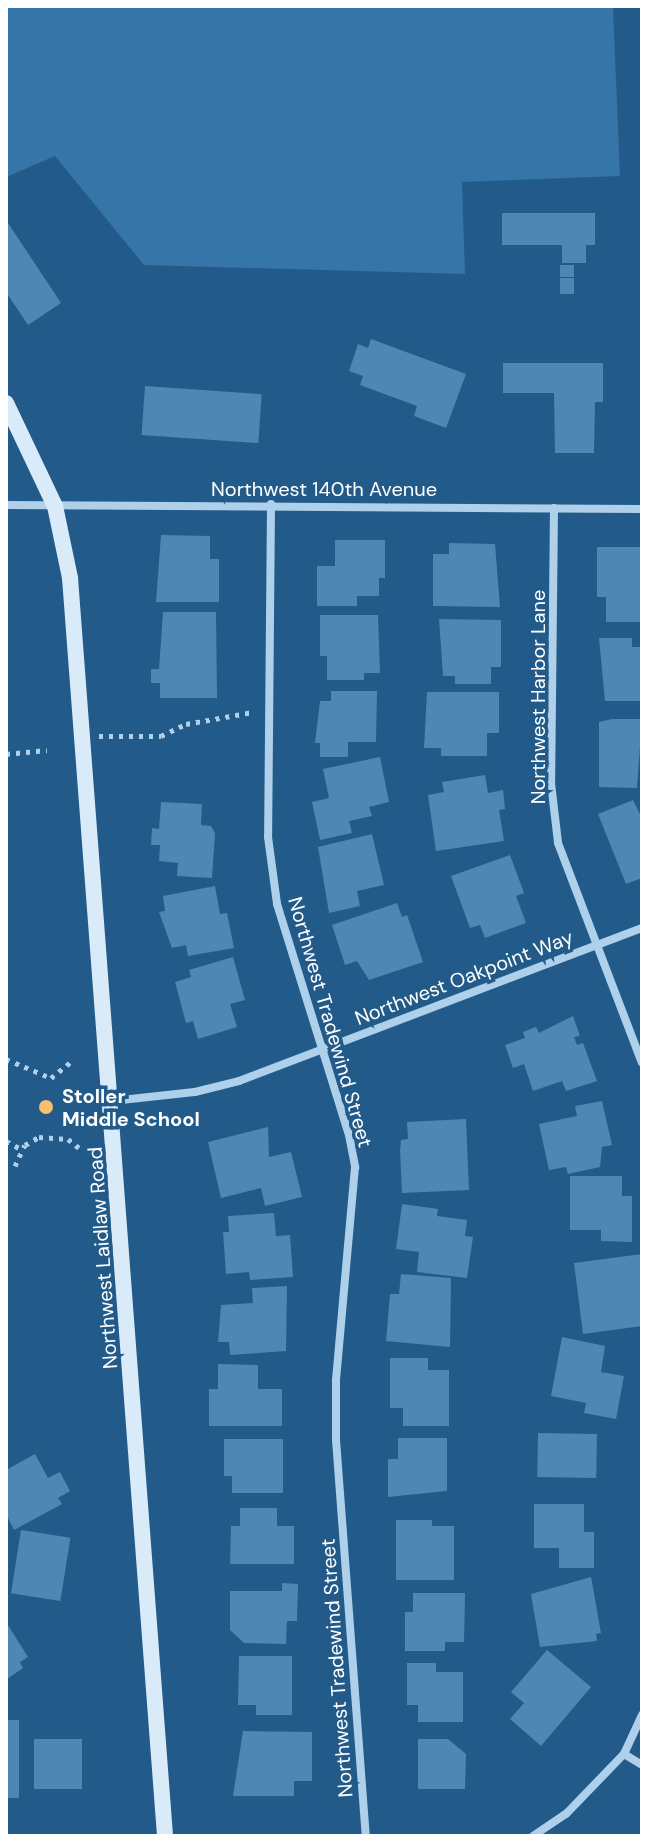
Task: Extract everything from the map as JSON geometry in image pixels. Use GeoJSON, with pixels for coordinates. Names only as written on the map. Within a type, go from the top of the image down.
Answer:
{"type":"FeatureCollection","features":[{"type":"Feature","properties":{"kind":"main road","name":"Northwest Laidlaw Road"},"geometry":{"type":"LineString","coordinates":[[6,403],[55,506],[70,578],[112,1101],[165,1836]]}},
{"type":"Feature","properties":{"kind":"street","name":"Northwest 140th Avenue"},"geometry":{"type":"LineString","coordinates":[[6,505],[271,504],[642,509]]}},
{"type":"Feature","properties":{"kind":"street","name":"Northwest Tradewind Street"},"geometry":{"type":"LineString","coordinates":[[271,504],[268,837],[277,904],[355,1167],[336,1380],[336,1440],[366,1836]]}},
{"type":"Feature","properties":{"kind":"street","name":"Northwest Harbor Lane"},"geometry":{"type":"LineString","coordinates":[[554,508],[551,783],[558,843],[642,1063]]}},
{"type":"Feature","properties":{"kind":"street","name":"Northwest Oakpoint Way"},"geometry":{"type":"LineString","coordinates":[[112,1101],[195,1092],[321,1050],[642,928]]}},
{"type":"Feature","properties":{"kind":"street"},"geometry":{"type":"LineString","coordinates":[[533,1836],[566,1814],[624,1754],[642,1715]]}},
{"type":"Feature","properties":{"kind":"street"},"geometry":{"type":"LineString","coordinates":[[624,1754],[642,1765]]}},
{"type":"Feature","properties":{"kind":"path"},"geometry":{"type":"LineString","coordinates":[[82,736],[161,736],[186,724],[269,713]]}},
{"type":"Feature","properties":{"kind":"path"},"geometry":{"type":"LineString","coordinates":[[6,754],[47,750]]}},
{"type":"Feature","properties":{"kind":"path"},"geometry":{"type":"LineString","coordinates":[[6,1059],[51,1078],[73,1060]]}},
{"type":"Feature","properties":{"kind":"path"},"geometry":{"type":"LineString","coordinates":[[15,1166],[30,1140],[50,1135],[79,1148]]}},
{"type":"Feature","properties":{"kind":"path"},"geometry":{"type":"LineString","coordinates":[[6,1141],[23,1150]]}},
{"type":"Feature","properties":{"kind":"shaded area"},"geometry":{"type":"Polygon","coordinates":[[[6,6],[613,6],[620,176],[462,182],[465,274],[144,265],[55,156],[6,177],[6,6]]]}},
{"type":"Feature","properties":{"kind":"building"},"geometry":{"type":"Polygon","coordinates":[[[502,213],[595,213],[595,245],[586,245],[586,263],[562,263],[562,245],[502,245],[502,213]]]}},
{"type":"Feature","properties":{"kind":"building"},"geometry":{"type":"Polygon","coordinates":[[[6,220],[61,303],[28,325],[6,292],[6,220]]]}},
{"type":"Feature","properties":{"kind":"building"},"geometry":{"type":"Polygon","coordinates":[[[560,265],[574,265],[574,277],[560,277],[560,265]]]}},
{"type":"Feature","properties":{"kind":"building"},"geometry":{"type":"Polygon","coordinates":[[[560,278],[574,278],[574,294],[560,294],[560,278]]]}},
{"type":"Feature","properties":{"kind":"building"},"geometry":{"type":"Polygon","coordinates":[[[371,339],[466,374],[446,428],[414,416],[417,406],[360,385],[363,376],[349,371],[358,344],[368,348],[371,339]]]}},
{"type":"Feature","properties":{"kind":"building"},"geometry":{"type":"Polygon","coordinates":[[[503,363],[603,363],[603,402],[595,402],[594,453],[555,453],[554,393],[503,393],[503,363]]]}},
{"type":"Feature","properties":{"kind":"building"},"geometry":{"type":"Polygon","coordinates":[[[145,386],[262,394],[258,443],[142,435],[145,386]]]}},
{"type":"Feature","properties":{"kind":"building"},"geometry":{"type":"Polygon","coordinates":[[[161,535],[210,536],[210,559],[219,559],[219,602],[156,602],[161,535]]]}},
{"type":"Feature","properties":{"kind":"building"},"geometry":{"type":"Polygon","coordinates":[[[335,540],[385,540],[385,578],[379,578],[379,596],[357,596],[357,606],[317,606],[317,566],[335,566],[335,540]]]}},
{"type":"Feature","properties":{"kind":"building"},"geometry":{"type":"Polygon","coordinates":[[[449,543],[495,544],[500,607],[433,606],[433,554],[449,554],[449,543]]]}},
{"type":"Feature","properties":{"kind":"building"},"geometry":{"type":"Polygon","coordinates":[[[597,547],[642,547],[642,622],[606,622],[606,597],[597,597],[597,547]]]}},
{"type":"Feature","properties":{"kind":"building"},"geometry":{"type":"Polygon","coordinates":[[[163,612],[216,612],[217,698],[160,698],[160,683],[151,683],[151,669],[159,669],[163,612]]]}},
{"type":"Feature","properties":{"kind":"building"},"geometry":{"type":"Polygon","coordinates":[[[320,615],[378,615],[380,673],[364,673],[364,680],[327,680],[327,656],[320,656],[320,615]]]}},
{"type":"Feature","properties":{"kind":"building"},"geometry":{"type":"Polygon","coordinates":[[[439,619],[501,620],[501,667],[491,667],[491,684],[455,684],[455,676],[443,676],[439,619]]]}},
{"type":"Feature","properties":{"kind":"building"},"geometry":{"type":"Polygon","coordinates":[[[599,638],[632,638],[632,647],[642,647],[642,701],[605,701],[599,638]]]}},
{"type":"Feature","properties":{"kind":"building"},"geometry":{"type":"Polygon","coordinates":[[[331,691],[377,691],[376,742],[348,742],[348,757],[320,757],[320,743],[315,743],[320,701],[331,701],[331,691]]]}},
{"type":"Feature","properties":{"kind":"building"},"geometry":{"type":"Polygon","coordinates":[[[427,692],[499,692],[499,733],[487,733],[487,756],[441,756],[441,748],[424,748],[427,692]]]}},
{"type":"Feature","properties":{"kind":"building"},"geometry":{"type":"Polygon","coordinates":[[[642,719],[637,788],[599,787],[599,722],[642,719]]]}},
{"type":"Feature","properties":{"kind":"building"},"geometry":{"type":"Polygon","coordinates":[[[380,757],[389,802],[369,807],[372,816],[349,821],[352,833],[320,840],[312,802],[329,798],[323,769],[380,757]]]}},
{"type":"Feature","properties":{"kind":"building"},"geometry":{"type":"Polygon","coordinates":[[[485,775],[488,793],[503,790],[505,809],[499,810],[504,841],[436,851],[428,795],[444,792],[442,782],[485,775]]]}},
{"type":"Feature","properties":{"kind":"building"},"geometry":{"type":"Polygon","coordinates":[[[633,800],[642,818],[642,878],[626,884],[598,814],[633,800]]]}},
{"type":"Feature","properties":{"kind":"building"},"geometry":{"type":"Polygon","coordinates":[[[161,802],[202,804],[201,825],[211,826],[215,833],[212,878],[177,876],[178,863],[159,861],[160,845],[151,845],[152,828],[159,829],[161,802]]]}},
{"type":"Feature","properties":{"kind":"building"},"geometry":{"type":"Polygon","coordinates":[[[372,834],[384,885],[357,891],[360,906],[329,913],[318,847],[372,834]]]}},
{"type":"Feature","properties":{"kind":"building"},"geometry":{"type":"Polygon","coordinates":[[[510,855],[524,893],[516,896],[526,923],[485,938],[480,925],[470,928],[451,876],[510,855]]]}},
{"type":"Feature","properties":{"kind":"building"},"geometry":{"type":"Polygon","coordinates":[[[215,886],[220,914],[227,913],[234,948],[188,956],[186,945],[172,948],[159,912],[165,911],[163,896],[215,886]]]}},
{"type":"Feature","properties":{"kind":"building"},"geometry":{"type":"Polygon","coordinates":[[[397,903],[402,917],[407,915],[423,962],[369,980],[357,961],[345,965],[332,925],[397,903]]]}},
{"type":"Feature","properties":{"kind":"building"},"geometry":{"type":"Polygon","coordinates":[[[233,957],[245,1000],[230,1004],[237,1027],[198,1039],[193,1021],[186,1023],[175,982],[191,977],[189,970],[233,957]]]}},
{"type":"Feature","properties":{"kind":"building"},"geometry":{"type":"Polygon","coordinates":[[[573,1016],[580,1036],[574,1037],[577,1045],[583,1043],[597,1081],[566,1091],[562,1081],[533,1091],[524,1064],[513,1068],[505,1045],[525,1038],[523,1032],[536,1027],[539,1033],[573,1016]]]}},
{"type":"Feature","properties":{"kind":"building"},"geometry":{"type":"Polygon","coordinates":[[[602,1101],[612,1145],[602,1147],[600,1167],[568,1174],[566,1167],[549,1170],[539,1124],[577,1116],[575,1106],[602,1101]]]}},
{"type":"Feature","properties":{"kind":"building"},"geometry":{"type":"Polygon","coordinates":[[[466,1119],[469,1190],[402,1193],[400,1150],[401,1140],[408,1139],[407,1122],[466,1119]]]}},
{"type":"Feature","properties":{"kind":"building"},"geometry":{"type":"Polygon","coordinates":[[[268,1127],[269,1157],[291,1152],[302,1197],[265,1206],[261,1188],[221,1198],[208,1142],[268,1127]]]}},
{"type":"Feature","properties":{"kind":"building"},"geometry":{"type":"Polygon","coordinates":[[[570,1176],[622,1176],[622,1196],[632,1196],[632,1242],[601,1241],[601,1230],[570,1230],[570,1176]]]}},
{"type":"Feature","properties":{"kind":"building"},"geometry":{"type":"Polygon","coordinates":[[[402,1204],[438,1209],[437,1216],[467,1220],[465,1236],[473,1237],[467,1278],[417,1272],[419,1252],[396,1249],[402,1204]]]}},
{"type":"Feature","properties":{"kind":"building"},"geometry":{"type":"Polygon","coordinates":[[[274,1213],[276,1236],[290,1235],[293,1277],[250,1280],[249,1272],[226,1274],[223,1232],[229,1232],[228,1216],[274,1213]]]}},
{"type":"Feature","properties":{"kind":"building"},"geometry":{"type":"Polygon","coordinates":[[[642,1254],[642,1326],[583,1334],[574,1263],[642,1254]]]}},
{"type":"Feature","properties":{"kind":"building"},"geometry":{"type":"Polygon","coordinates":[[[401,1274],[451,1278],[450,1347],[386,1341],[390,1294],[399,1294],[401,1274]]]}},
{"type":"Feature","properties":{"kind":"building"},"geometry":{"type":"Polygon","coordinates":[[[287,1286],[286,1351],[230,1355],[229,1342],[218,1342],[221,1305],[253,1303],[252,1288],[287,1286]]]}},
{"type":"Feature","properties":{"kind":"building"},"geometry":{"type":"Polygon","coordinates":[[[562,1337],[605,1346],[601,1372],[624,1376],[616,1419],[584,1413],[586,1403],[551,1396],[562,1337]]]}},
{"type":"Feature","properties":{"kind":"building"},"geometry":{"type":"Polygon","coordinates":[[[390,1358],[428,1358],[428,1370],[449,1370],[449,1426],[403,1426],[403,1408],[390,1408],[390,1358]]]}},
{"type":"Feature","properties":{"kind":"building"},"geometry":{"type":"Polygon","coordinates":[[[218,1364],[258,1365],[258,1389],[282,1389],[282,1426],[209,1426],[209,1389],[218,1389],[218,1364]]]}},
{"type":"Feature","properties":{"kind":"building"},"geometry":{"type":"Polygon","coordinates":[[[538,1433],[597,1434],[596,1478],[537,1477],[538,1433]]]}},
{"type":"Feature","properties":{"kind":"building"},"geometry":{"type":"Polygon","coordinates":[[[398,1438],[447,1438],[447,1491],[388,1497],[388,1459],[398,1459],[398,1438]]]}},
{"type":"Feature","properties":{"kind":"building"},"geometry":{"type":"Polygon","coordinates":[[[224,1439],[283,1439],[283,1493],[232,1493],[232,1476],[224,1476],[224,1439]]]}},
{"type":"Feature","properties":{"kind":"building"},"geometry":{"type":"Polygon","coordinates":[[[35,1454],[48,1478],[60,1472],[70,1491],[58,1498],[62,1504],[14,1530],[6,1514],[6,1470],[35,1454]]]}},
{"type":"Feature","properties":{"kind":"building"},"geometry":{"type":"Polygon","coordinates":[[[534,1504],[584,1504],[584,1532],[594,1532],[594,1568],[559,1568],[559,1548],[534,1548],[534,1504]]]}},
{"type":"Feature","properties":{"kind":"building"},"geometry":{"type":"Polygon","coordinates":[[[240,1508],[277,1508],[277,1526],[294,1526],[294,1564],[230,1564],[231,1526],[240,1526],[240,1508]]]}},
{"type":"Feature","properties":{"kind":"building"},"geometry":{"type":"Polygon","coordinates":[[[396,1520],[432,1520],[432,1526],[454,1526],[454,1580],[396,1580],[396,1520]]]}},
{"type":"Feature","properties":{"kind":"building"},"geometry":{"type":"Polygon","coordinates":[[[21,1530],[70,1538],[60,1601],[11,1593],[21,1530]]]}},
{"type":"Feature","properties":{"kind":"building"},"geometry":{"type":"Polygon","coordinates":[[[591,1577],[601,1633],[596,1634],[597,1641],[540,1647],[531,1594],[591,1577]]]}},
{"type":"Feature","properties":{"kind":"building"},"geometry":{"type":"Polygon","coordinates":[[[282,1583],[298,1584],[297,1621],[287,1621],[286,1644],[244,1643],[230,1630],[230,1591],[282,1591],[282,1583]]]}},
{"type":"Feature","properties":{"kind":"building"},"geometry":{"type":"Polygon","coordinates":[[[413,1593],[465,1593],[464,1642],[445,1642],[445,1651],[405,1651],[405,1612],[413,1612],[413,1593]]]}},
{"type":"Feature","properties":{"kind":"building"},"geometry":{"type":"Polygon","coordinates":[[[6,1622],[28,1657],[20,1662],[23,1668],[7,1679],[6,1622]]]}},
{"type":"Feature","properties":{"kind":"building"},"geometry":{"type":"Polygon","coordinates":[[[547,1650],[591,1687],[541,1746],[510,1719],[524,1703],[511,1692],[547,1650]]]}},
{"type":"Feature","properties":{"kind":"building"},"geometry":{"type":"Polygon","coordinates":[[[239,1656],[292,1656],[292,1715],[256,1715],[256,1705],[238,1705],[239,1656]]]}},
{"type":"Feature","properties":{"kind":"building"},"geometry":{"type":"Polygon","coordinates":[[[407,1663],[436,1663],[436,1672],[463,1672],[463,1722],[418,1722],[418,1705],[407,1705],[407,1663]]]}},
{"type":"Feature","properties":{"kind":"building"},"geometry":{"type":"Polygon","coordinates":[[[6,1720],[19,1720],[19,1798],[6,1798],[6,1720]]]}},
{"type":"Feature","properties":{"kind":"building"},"geometry":{"type":"Polygon","coordinates":[[[243,1731],[312,1732],[312,1781],[294,1781],[294,1796],[233,1796],[243,1731]]]}},
{"type":"Feature","properties":{"kind":"building"},"geometry":{"type":"Polygon","coordinates":[[[34,1739],[82,1739],[82,1789],[34,1789],[34,1739]]]}},
{"type":"Feature","properties":{"kind":"building"},"geometry":{"type":"Polygon","coordinates":[[[418,1739],[448,1739],[466,1754],[465,1789],[418,1789],[418,1739]]]}},
{"type":"Feature","properties":{"kind":"place","name":"Stoller Middle School"},"geometry":{"type":"Point","coordinates":[46,1107]}}]}
